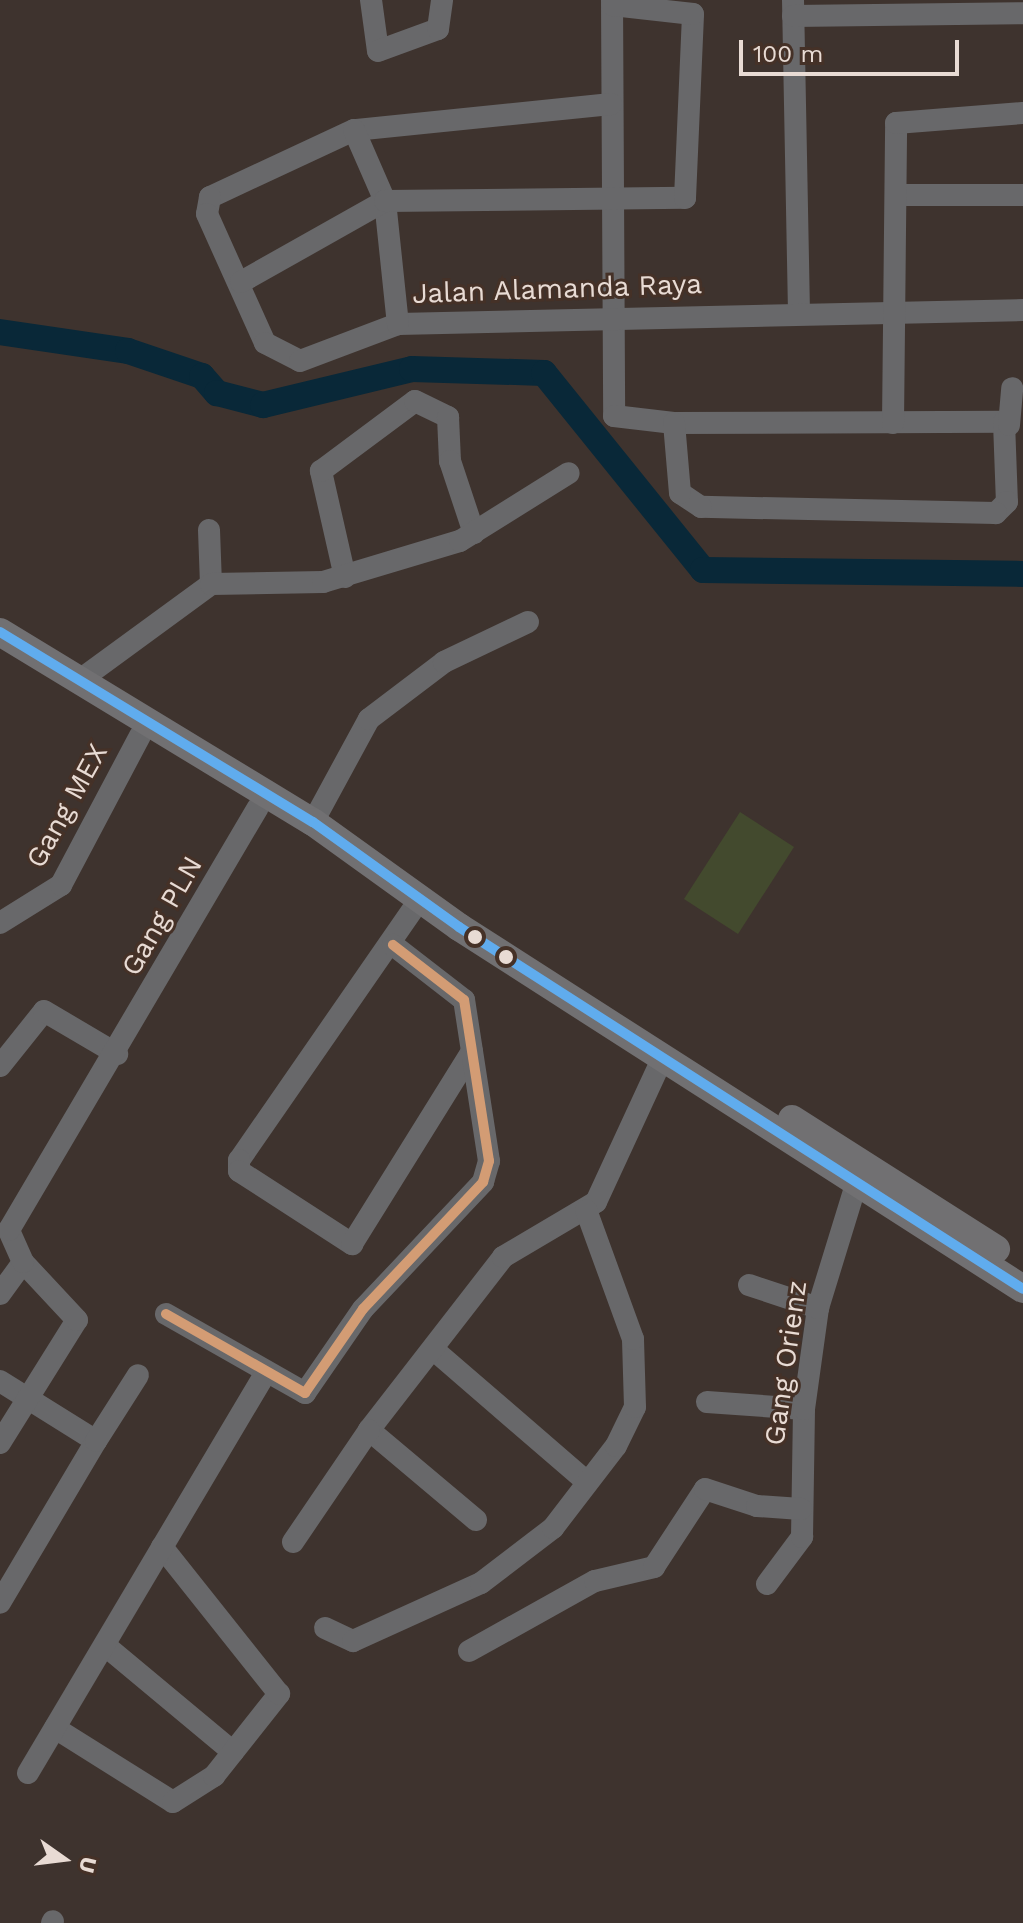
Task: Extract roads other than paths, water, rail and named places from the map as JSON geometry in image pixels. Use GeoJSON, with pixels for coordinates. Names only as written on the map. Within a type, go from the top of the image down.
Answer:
{"type":"FeatureCollection","features":[{"type":"Feature","properties":{"kind":"main road"},"geometry":{"type":"LineString","coordinates":[[0,632],[313,822],[420,899]]}},
{"type":"Feature","properties":{"kind":"main road"},"geometry":{"type":"LineString","coordinates":[[0,652],[258,808],[420,899],[624,1028],[663,1057],[1023,1289]]}},
{"type":"Feature","properties":{"kind":"main road"},"geometry":{"type":"LineString","coordinates":[[624,1028],[653,1034],[870,1163],[1023,1267]]}},
{"type":"Feature","properties":{"kind":"street"},"geometry":{"type":"LineString","coordinates":[[371,0],[378,51],[438,29],[442,0]]}},
{"type":"Feature","properties":{"kind":"street"},"geometry":{"type":"LineString","coordinates":[[241,282],[385,201],[611,201],[690,194],[693,14],[612,2],[611,201],[616,316],[613,414],[674,423],[1009,425]]}},
{"type":"Feature","properties":{"kind":"street"},"geometry":{"type":"LineString","coordinates":[[799,311],[793,8],[1023,13]]}},
{"type":"Feature","properties":{"kind":"street"},"geometry":{"type":"LineString","coordinates":[[398,324],[385,201],[354,130],[611,104]]}},
{"type":"Feature","properties":{"kind":"street"},"geometry":{"type":"LineString","coordinates":[[893,423],[898,311],[898,119],[1023,113]]}},
{"type":"Feature","properties":{"kind":"street","name":"Jalan Alamanda Raya"},"geometry":{"type":"LineString","coordinates":[[354,130],[210,197],[207,214],[241,282],[265,343],[282,357],[300,361],[398,324],[799,311],[1023,310]]}},
{"type":"Feature","properties":{"kind":"street"},"geometry":{"type":"LineString","coordinates":[[897,195],[1023,195]]}},
{"type":"Feature","properties":{"kind":"street"},"geometry":{"type":"LineString","coordinates":[[674,423],[680,493],[701,507],[996,513],[1007,502],[1012,388]]}},
{"type":"Feature","properties":{"kind":"street"},"geometry":{"type":"LineString","coordinates":[[345,577],[321,471],[415,401],[448,417],[450,461],[474,533]]}},
{"type":"Feature","properties":{"kind":"street"},"geometry":{"type":"LineString","coordinates":[[80,680],[211,584],[345,577],[474,533],[569,473]]}},
{"type":"Feature","properties":{"kind":"street"},"geometry":{"type":"LineString","coordinates":[[209,530],[211,584]]}},
{"type":"Feature","properties":{"kind":"street"},"geometry":{"type":"LineString","coordinates":[[313,822],[369,719],[444,662],[528,622]]}},
{"type":"Feature","properties":{"kind":"street","name":"Gang MEX"},"geometry":{"type":"LineString","coordinates":[[0,923],[61,885],[140,736]]}},
{"type":"Feature","properties":{"kind":"street","name":"Gang PLN"},"geometry":{"type":"LineString","coordinates":[[0,1443],[77,1320],[23,1262],[9,1230],[117,1054],[258,808]]}},
{"type":"Feature","properties":{"kind":"street"},"geometry":{"type":"LineString","coordinates":[[420,899],[393,945],[239,1160],[239,1171],[352,1244],[472,1051]]}},
{"type":"Feature","properties":{"kind":"street"},"geometry":{"type":"LineString","coordinates":[[166,1314],[298,1394],[310,1389],[363,1309],[483,1182],[489,1161],[459,991],[393,945]]}},
{"type":"Feature","properties":{"kind":"street"},"geometry":{"type":"LineString","coordinates":[[0,1066],[44,1011],[117,1054]]}},
{"type":"Feature","properties":{"kind":"street"},"geometry":{"type":"LineString","coordinates":[[293,1542],[369,1430],[503,1257],[586,1210],[663,1057]]}},
{"type":"Feature","properties":{"kind":"street","name":"Gang Orienz"},"geometry":{"type":"LineString","coordinates":[[767,1584],[798,1545],[804,1409],[818,1308],[857,1181]]}},
{"type":"Feature","properties":{"kind":"street"},"geometry":{"type":"LineString","coordinates":[[325,1628],[353,1641],[481,1583],[530,1551],[587,1482],[630,1422],[635,1391],[633,1339],[586,1210]]}},
{"type":"Feature","properties":{"kind":"street"},"geometry":{"type":"LineString","coordinates":[[0,1294],[23,1262]]}},
{"type":"Feature","properties":{"kind":"street"},"geometry":{"type":"LineString","coordinates":[[749,1285],[818,1308]]}},
{"type":"Feature","properties":{"kind":"street"},"geometry":{"type":"LineString","coordinates":[[434,1350],[587,1482]]}},
{"type":"Feature","properties":{"kind":"street"},"geometry":{"type":"LineString","coordinates":[[28,1773],[107,1647],[162,1547],[265,1374]]}},
{"type":"Feature","properties":{"kind":"street"},"geometry":{"type":"LineString","coordinates":[[0,1603],[138,1375]]}},
{"type":"Feature","properties":{"kind":"street"},"geometry":{"type":"LineString","coordinates":[[0,1381],[96,1441]]}},
{"type":"Feature","properties":{"kind":"street"},"geometry":{"type":"LineString","coordinates":[[707,1402],[804,1409]]}},
{"type":"Feature","properties":{"kind":"street"},"geometry":{"type":"LineString","coordinates":[[369,1430],[476,1520]]}},
{"type":"Feature","properties":{"kind":"street"},"geometry":{"type":"LineString","coordinates":[[469,1651],[595,1581],[654,1567],[705,1489],[757,1506],[801,1509]]}},
{"type":"Feature","properties":{"kind":"street"},"geometry":{"type":"LineString","coordinates":[[55,1728],[173,1802],[214,1776],[279,1688],[162,1547]]}},
{"type":"Feature","properties":{"kind":"street"},"geometry":{"type":"LineString","coordinates":[[107,1647],[233,1752]]}},
{"type":"Feature","properties":{"kind":"waterway"},"geometry":{"type":"LineString","coordinates":[[0,332],[128,351],[202,376],[217,393],[263,405],[412,369],[544,373],[703,570],[1023,574]]}}]}
